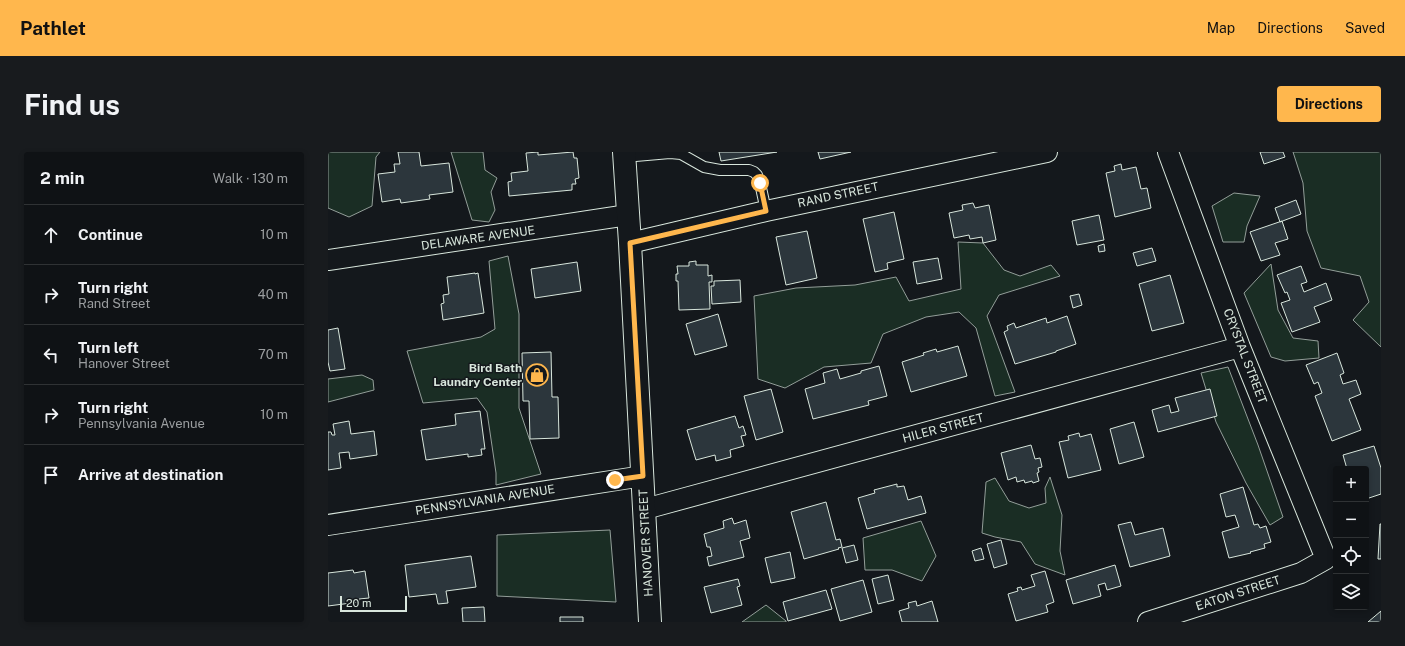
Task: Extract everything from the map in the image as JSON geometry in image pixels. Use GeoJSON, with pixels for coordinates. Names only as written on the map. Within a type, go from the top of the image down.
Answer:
{"type":"FeatureCollection","features":[{"type":"Feature","properties":{"kind":"main road","name":"HANOVER STREET"},"geometry":{"type":"LineString","coordinates":[[624,154],[645,508],[650,622]]}},
{"type":"Feature","properties":{"kind":"street","name":"RAND STREET"},"geometry":{"type":"LineString","coordinates":[[630,243],[766,211],[1047,152]]}},
{"type":"Feature","properties":{"kind":"street","name":"CRYSTAL STREET"},"geometry":{"type":"LineString","coordinates":[[1168,152],[1240,347],[1326,559]]}},
{"type":"Feature","properties":{"kind":"street","name":"DELAWARE AVENUE"},"geometry":{"type":"LineString","coordinates":[[328,260],[628,215]]}},
{"type":"Feature","properties":{"kind":"street","name":"HILER STREET"},"geometry":{"type":"LineString","coordinates":[[645,508],[1240,347]]}},
{"type":"Feature","properties":{"kind":"street","name":"PENNSYLVANIA AVENUE"},"geometry":{"type":"LineString","coordinates":[[328,525],[643,476]]}},
{"type":"Feature","properties":{"kind":"street","name":"EATON STREET"},"geometry":{"type":"LineString","coordinates":[[1148,622],[1301,573],[1326,559]]}},
{"type":"Feature","properties":{"kind":"lane"},"geometry":{"type":"LineString","coordinates":[[624,154],[680,154],[704,167],[720,170],[749,170],[754,172],[760,183],[766,211]]}},
{"type":"Feature","properties":{"kind":"green space"},"geometry":{"type":"Polygon","coordinates":[[[328,152],[380,152],[376,157],[372,206],[349,217],[328,208],[328,152]]]}},
{"type":"Feature","properties":{"kind":"green space"},"geometry":{"type":"Polygon","coordinates":[[[451,152],[483,152],[485,170],[497,178],[491,192],[495,210],[489,222],[472,220],[451,152]]]}},
{"type":"Feature","properties":{"kind":"green space"},"geometry":{"type":"Polygon","coordinates":[[[1293,152],[1381,152],[1381,347],[1353,320],[1369,302],[1360,276],[1321,268],[1307,231],[1303,183],[1293,152]]]}},
{"type":"Feature","properties":{"kind":"green space"},"geometry":{"type":"Polygon","coordinates":[[[1234,193],[1260,196],[1247,226],[1244,242],[1223,242],[1212,206],[1234,193]]]}},
{"type":"Feature","properties":{"kind":"green space"},"geometry":{"type":"Polygon","coordinates":[[[958,242],[983,243],[1004,270],[1020,276],[1051,265],[1060,276],[999,295],[987,316],[1015,392],[995,396],[976,328],[959,312],[926,317],[883,334],[871,363],[824,367],[785,388],[758,379],[754,296],[796,288],[855,285],[896,277],[909,301],[961,289],[958,242]]]}},
{"type":"Feature","properties":{"kind":"green space"},"geometry":{"type":"Polygon","coordinates":[[[508,256],[519,314],[519,408],[541,474],[496,485],[496,473],[487,412],[477,398],[423,403],[407,351],[481,337],[495,329],[489,261],[508,256]]]}},
{"type":"Feature","properties":{"kind":"green space"},"geometry":{"type":"Polygon","coordinates":[[[1271,264],[1278,310],[1293,338],[1318,341],[1319,358],[1285,361],[1271,357],[1244,293],[1271,264]]]}},
{"type":"Feature","properties":{"kind":"green space"},"geometry":{"type":"Polygon","coordinates":[[[1228,367],[1258,445],[1283,517],[1270,525],[1246,483],[1216,422],[1201,373],[1228,367]]]}},
{"type":"Feature","properties":{"kind":"green space"},"geometry":{"type":"Polygon","coordinates":[[[362,375],[373,380],[374,390],[328,402],[328,379],[362,375]]]}},
{"type":"Feature","properties":{"kind":"green space"},"geometry":{"type":"Polygon","coordinates":[[[1050,477],[1062,515],[1060,551],[1065,575],[1035,564],[1021,542],[982,533],[986,482],[995,478],[1009,501],[1029,508],[1046,503],[1045,488],[1050,477]]]}},
{"type":"Feature","properties":{"kind":"green space"},"geometry":{"type":"Polygon","coordinates":[[[921,521],[936,556],[922,581],[892,570],[865,570],[863,538],[921,521]]]}},
{"type":"Feature","properties":{"kind":"green space"},"geometry":{"type":"Polygon","coordinates":[[[610,530],[616,602],[497,596],[497,535],[610,530]]]}},
{"type":"Feature","properties":{"kind":"green space"},"geometry":{"type":"Polygon","coordinates":[[[766,605],[786,622],[742,622],[766,605]]]}},
{"type":"Feature","properties":{"kind":"building"},"geometry":{"type":"Polygon","coordinates":[[[398,152],[419,152],[421,166],[449,163],[453,192],[429,195],[430,199],[401,203],[400,199],[382,202],[378,174],[395,172],[394,164],[400,164],[398,152]]]}},
{"type":"Feature","properties":{"kind":"building"},"geometry":{"type":"Polygon","coordinates":[[[538,152],[538,155],[573,152],[574,158],[577,158],[579,178],[575,179],[576,184],[572,184],[572,190],[509,196],[508,182],[512,181],[511,173],[528,171],[526,153],[538,152]]]}},
{"type":"Feature","properties":{"kind":"building"},"geometry":{"type":"Polygon","coordinates":[[[719,152],[777,152],[721,161],[719,152]]]}},
{"type":"Feature","properties":{"kind":"building"},"geometry":{"type":"Polygon","coordinates":[[[818,152],[851,152],[820,159],[818,152]]]}},
{"type":"Feature","properties":{"kind":"building"},"geometry":{"type":"Polygon","coordinates":[[[1260,152],[1283,152],[1285,157],[1264,164],[1260,152]]]}},
{"type":"Feature","properties":{"kind":"building"},"geometry":{"type":"Polygon","coordinates":[[[1121,164],[1122,170],[1136,167],[1141,189],[1147,188],[1151,208],[1115,217],[1106,173],[1115,171],[1114,166],[1121,164]]]}},
{"type":"Feature","properties":{"kind":"building"},"geometry":{"type":"Polygon","coordinates":[[[1296,200],[1301,214],[1280,222],[1275,208],[1296,200]]]}},
{"type":"Feature","properties":{"kind":"building"},"geometry":{"type":"Polygon","coordinates":[[[973,203],[975,208],[989,205],[996,240],[983,243],[982,237],[970,239],[969,235],[954,238],[949,213],[963,210],[962,205],[973,203]]]}},
{"type":"Feature","properties":{"kind":"building"},"geometry":{"type":"Polygon","coordinates":[[[894,212],[904,259],[887,263],[888,269],[875,272],[863,219],[894,212]]]}},
{"type":"Feature","properties":{"kind":"building"},"geometry":{"type":"Polygon","coordinates":[[[1099,215],[1104,240],[1077,245],[1072,221],[1099,215]]]}},
{"type":"Feature","properties":{"kind":"building"},"geometry":{"type":"Polygon","coordinates":[[[1282,221],[1288,239],[1275,243],[1280,255],[1261,261],[1250,232],[1282,221]]]}},
{"type":"Feature","properties":{"kind":"building"},"geometry":{"type":"Polygon","coordinates":[[[807,231],[817,278],[786,285],[776,237],[807,231]]]}},
{"type":"Feature","properties":{"kind":"building"},"geometry":{"type":"Polygon","coordinates":[[[1104,244],[1105,251],[1099,252],[1098,246],[1104,244]]]}},
{"type":"Feature","properties":{"kind":"building"},"geometry":{"type":"Polygon","coordinates":[[[1152,248],[1156,261],[1137,266],[1133,253],[1152,248]]]}},
{"type":"Feature","properties":{"kind":"building"},"geometry":{"type":"Polygon","coordinates":[[[938,258],[942,279],[917,284],[913,262],[938,258]]]}},
{"type":"Feature","properties":{"kind":"building"},"geometry":{"type":"Polygon","coordinates":[[[696,261],[696,265],[708,265],[708,276],[712,275],[712,282],[709,282],[710,309],[679,310],[678,281],[676,281],[676,274],[678,274],[677,266],[689,266],[689,262],[696,261]]]}},
{"type":"Feature","properties":{"kind":"building"},"geometry":{"type":"Polygon","coordinates":[[[577,262],[581,291],[535,298],[531,269],[577,262]]]}},
{"type":"Feature","properties":{"kind":"building"},"geometry":{"type":"Polygon","coordinates":[[[1301,266],[1307,282],[1301,284],[1304,292],[1326,283],[1332,300],[1314,307],[1320,322],[1292,332],[1281,303],[1290,300],[1287,292],[1285,293],[1277,275],[1301,266]]]}},
{"type":"Feature","properties":{"kind":"building"},"geometry":{"type":"Polygon","coordinates":[[[478,273],[484,313],[443,320],[441,304],[444,303],[443,295],[449,294],[447,277],[478,273]]]}},
{"type":"Feature","properties":{"kind":"building"},"geometry":{"type":"Polygon","coordinates":[[[1170,275],[1184,323],[1152,331],[1139,284],[1170,275]]]}},
{"type":"Feature","properties":{"kind":"building"},"geometry":{"type":"Polygon","coordinates":[[[740,280],[741,302],[712,304],[711,286],[714,286],[714,281],[740,280]]]}},
{"type":"Feature","properties":{"kind":"building"},"geometry":{"type":"Polygon","coordinates":[[[1079,294],[1082,305],[1073,308],[1070,296],[1079,294]]]}},
{"type":"Feature","properties":{"kind":"building"},"geometry":{"type":"Polygon","coordinates":[[[718,314],[727,346],[695,355],[686,324],[718,314]]]}},
{"type":"Feature","properties":{"kind":"building"},"geometry":{"type":"Polygon","coordinates":[[[1067,316],[1076,344],[1056,352],[1015,364],[1004,332],[1008,330],[1007,326],[1014,323],[1016,328],[1046,318],[1047,323],[1067,316]]]}},
{"type":"Feature","properties":{"kind":"building"},"geometry":{"type":"Polygon","coordinates":[[[338,328],[345,369],[330,371],[328,362],[328,330],[338,328]]]}},
{"type":"Feature","properties":{"kind":"building"},"geometry":{"type":"Polygon","coordinates":[[[958,346],[967,376],[911,392],[902,362],[924,355],[923,353],[936,349],[937,352],[958,346]]]}},
{"type":"Feature","properties":{"kind":"building","name":"Bird Bath Laundry Center"},"geometry":{"type":"Polygon","coordinates":[[[551,352],[552,397],[558,397],[559,438],[530,439],[529,401],[523,401],[522,353],[551,352]]]}},
{"type":"Feature","properties":{"kind":"building"},"geometry":{"type":"Polygon","coordinates":[[[1337,353],[1344,373],[1340,375],[1343,384],[1356,380],[1361,394],[1349,399],[1361,430],[1332,441],[1315,396],[1322,393],[1318,382],[1314,384],[1306,365],[1337,353]]]}},
{"type":"Feature","properties":{"kind":"building"},"geometry":{"type":"Polygon","coordinates":[[[879,366],[887,396],[868,401],[869,405],[813,419],[805,389],[825,383],[823,373],[837,369],[840,379],[879,366]]]}},
{"type":"Feature","properties":{"kind":"building"},"geometry":{"type":"Polygon","coordinates":[[[771,389],[783,432],[756,440],[744,396],[771,389]]]}},
{"type":"Feature","properties":{"kind":"building"},"geometry":{"type":"Polygon","coordinates":[[[1210,389],[1217,416],[1158,432],[1152,410],[1169,405],[1171,413],[1179,411],[1175,398],[1210,389]]]}},
{"type":"Feature","properties":{"kind":"building"},"geometry":{"type":"Polygon","coordinates":[[[480,411],[485,449],[481,449],[482,455],[468,457],[468,454],[426,460],[421,430],[456,425],[455,414],[480,411]]]}},
{"type":"Feature","properties":{"kind":"building"},"geometry":{"type":"Polygon","coordinates":[[[735,416],[739,428],[743,426],[746,435],[741,436],[744,446],[730,450],[731,457],[716,461],[715,455],[696,460],[687,430],[735,416]]]}},
{"type":"Feature","properties":{"kind":"building"},"geometry":{"type":"Polygon","coordinates":[[[349,421],[351,434],[374,431],[377,455],[350,459],[349,452],[339,453],[341,468],[328,470],[328,432],[335,435],[333,424],[349,421]]]}},
{"type":"Feature","properties":{"kind":"building"},"geometry":{"type":"Polygon","coordinates":[[[1134,422],[1144,457],[1119,464],[1110,429],[1134,422]]]}},
{"type":"Feature","properties":{"kind":"building"},"geometry":{"type":"Polygon","coordinates":[[[1079,433],[1080,437],[1091,434],[1101,470],[1068,478],[1059,442],[1069,440],[1068,436],[1079,433]]]}},
{"type":"Feature","properties":{"kind":"building"},"geometry":{"type":"Polygon","coordinates":[[[1031,445],[1035,459],[1040,458],[1042,467],[1038,468],[1039,472],[1037,473],[1039,481],[1033,483],[1032,481],[1025,483],[1024,480],[1017,482],[1016,477],[1008,480],[1001,453],[1031,445]]]}},
{"type":"Feature","properties":{"kind":"building"},"geometry":{"type":"Polygon","coordinates":[[[1374,446],[1381,468],[1381,494],[1369,498],[1369,466],[1346,466],[1343,455],[1374,446]]]}},
{"type":"Feature","properties":{"kind":"building"},"geometry":{"type":"Polygon","coordinates":[[[897,484],[897,487],[904,486],[908,500],[921,496],[926,513],[867,529],[858,498],[875,493],[874,490],[897,484]]]}},
{"type":"Feature","properties":{"kind":"building"},"geometry":{"type":"Polygon","coordinates":[[[1243,487],[1254,525],[1258,524],[1260,528],[1266,526],[1271,542],[1264,544],[1265,548],[1229,558],[1222,532],[1239,527],[1235,515],[1226,517],[1220,494],[1243,487]]]}},
{"type":"Feature","properties":{"kind":"building"},"geometry":{"type":"Polygon","coordinates":[[[826,502],[836,540],[840,539],[842,547],[804,559],[791,512],[826,502]]]}},
{"type":"Feature","properties":{"kind":"building"},"geometry":{"type":"Polygon","coordinates":[[[732,518],[734,524],[746,520],[750,538],[740,541],[744,557],[709,566],[707,557],[712,556],[710,547],[707,547],[704,534],[724,528],[723,521],[732,518]]]}},
{"type":"Feature","properties":{"kind":"building"},"geometry":{"type":"Polygon","coordinates":[[[1131,522],[1135,535],[1163,528],[1170,556],[1130,567],[1118,525],[1131,522]]]}},
{"type":"Feature","properties":{"kind":"building"},"geometry":{"type":"Polygon","coordinates":[[[1380,524],[1381,559],[1378,559],[1380,524]]]}},
{"type":"Feature","properties":{"kind":"building"},"geometry":{"type":"Polygon","coordinates":[[[1001,540],[1007,564],[994,568],[987,544],[1001,540]]]}},
{"type":"Feature","properties":{"kind":"building"},"geometry":{"type":"Polygon","coordinates":[[[854,545],[858,560],[846,563],[842,548],[854,545]]]}},
{"type":"Feature","properties":{"kind":"building"},"geometry":{"type":"Polygon","coordinates":[[[981,548],[984,559],[975,561],[972,551],[981,548]]]}},
{"type":"Feature","properties":{"kind":"building"},"geometry":{"type":"Polygon","coordinates":[[[790,552],[795,578],[771,583],[765,558],[790,552]]]}},
{"type":"Feature","properties":{"kind":"building"},"geometry":{"type":"Polygon","coordinates":[[[471,556],[476,587],[446,591],[448,603],[438,604],[436,594],[409,597],[405,565],[471,556]]]}},
{"type":"Feature","properties":{"kind":"building"},"geometry":{"type":"Polygon","coordinates":[[[1115,565],[1121,586],[1107,590],[1105,583],[1098,585],[1101,596],[1073,604],[1066,580],[1115,565]]]}},
{"type":"Feature","properties":{"kind":"building"},"geometry":{"type":"Polygon","coordinates":[[[353,570],[354,573],[365,571],[369,598],[359,599],[359,602],[328,606],[328,573],[353,570]]]}},
{"type":"Feature","properties":{"kind":"building"},"geometry":{"type":"Polygon","coordinates":[[[1045,571],[1054,602],[1046,605],[1048,612],[1016,621],[1008,594],[1018,591],[1017,588],[1021,587],[1022,590],[1035,586],[1031,575],[1045,571]]]}},
{"type":"Feature","properties":{"kind":"building"},"geometry":{"type":"Polygon","coordinates":[[[888,575],[894,600],[878,604],[872,579],[888,575]]]}},
{"type":"Feature","properties":{"kind":"building"},"geometry":{"type":"Polygon","coordinates":[[[738,579],[740,586],[737,587],[742,605],[711,613],[704,587],[738,579]]]}},
{"type":"Feature","properties":{"kind":"building"},"geometry":{"type":"Polygon","coordinates":[[[863,580],[872,612],[840,621],[831,589],[863,580]]]}},
{"type":"Feature","properties":{"kind":"building"},"geometry":{"type":"Polygon","coordinates":[[[826,590],[832,609],[788,621],[783,602],[826,590]]]}},
{"type":"Feature","properties":{"kind":"building"},"geometry":{"type":"Polygon","coordinates":[[[916,601],[917,606],[932,601],[938,622],[902,622],[899,611],[909,608],[908,603],[916,601]]]}},
{"type":"Feature","properties":{"kind":"building"},"geometry":{"type":"Polygon","coordinates":[[[484,607],[485,622],[463,622],[462,608],[484,607]]]}},
{"type":"Feature","properties":{"kind":"building"},"geometry":{"type":"Polygon","coordinates":[[[1381,611],[1381,622],[1368,622],[1381,611]]]}},
{"type":"Feature","properties":{"kind":"building"},"geometry":{"type":"Polygon","coordinates":[[[560,617],[583,617],[583,622],[560,622],[560,617]]]}},
{"type":"Feature","properties":{"kind":"place","name":"Bird Bath Laundry Center"},"geometry":{"type":"Point","coordinates":[537,375]}},
{"type":"Feature","properties":{"kind":"route"},"geometry":{"type":"LineString","coordinates":[[615,480],[643,476],[630,243],[766,211],[760,183]]}}]}
